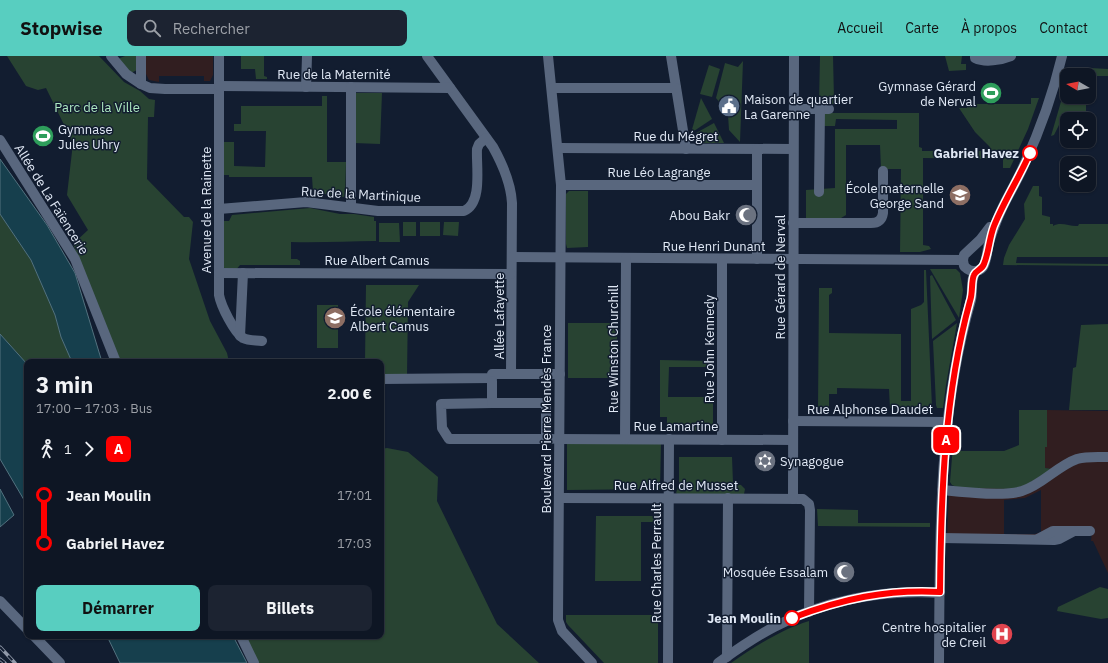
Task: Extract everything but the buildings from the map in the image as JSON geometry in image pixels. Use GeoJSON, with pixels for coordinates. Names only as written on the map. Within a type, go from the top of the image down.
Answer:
{"type":"FeatureCollection","features":[{"type":"Feature","properties":{"kind":"street"},"geometry":{"type":"LineString","coordinates":[[112,56],[122,70],[141,84]]}},
{"type":"Feature","properties":{"kind":"street"},"geometry":{"type":"LineString","coordinates":[[141,56],[141,84]]}},
{"type":"Feature","properties":{"kind":"street","name":"Avenue de la Rainette"},"geometry":{"type":"LineString","coordinates":[[219,56],[219,295],[230,321],[240,336]]}},
{"type":"Feature","properties":{"kind":"street"},"geometry":{"type":"LineString","coordinates":[[306,87],[307,56]]}},
{"type":"Feature","properties":{"kind":"street","name":"Allée Lafayette"},"geometry":{"type":"LineString","coordinates":[[427,56],[496,153],[509,181],[512,203],[511,374]]}},
{"type":"Feature","properties":{"kind":"street","name":"Boulevard Pierre Mendès France"},"geometry":{"type":"LineString","coordinates":[[548,56],[561,185],[560,374],[553,439],[559,498],[558,620],[562,631],[592,663]]}},
{"type":"Feature","properties":{"kind":"street"},"geometry":{"type":"LineString","coordinates":[[671,56],[686,149]]}},
{"type":"Feature","properties":{"kind":"street","name":"Rue Gérard de Nerval"},"geometry":{"type":"LineString","coordinates":[[793,499],[794,56]]}},
{"type":"Feature","properties":{"kind":"street"},"geometry":{"type":"LineString","coordinates":[[975,56],[979,60],[1000,60],[1010,56]]}},
{"type":"Feature","properties":{"kind":"street"},"geometry":{"type":"LineString","coordinates":[[964,264],[970,271],[976,271],[983,267],[990,236],[999,214],[1024,167],[1038,133],[1054,89],[1062,56]]}},
{"type":"Feature","properties":{"kind":"street","name":"Rue de la Maternité"},"geometry":{"type":"LineString","coordinates":[[141,84],[150,88],[158,89],[306,87],[450,88]]}},
{"type":"Feature","properties":{"kind":"street"},"geometry":{"type":"LineString","coordinates":[[351,87],[351,207]]}},
{"type":"Feature","properties":{"kind":"street"},"geometry":{"type":"LineString","coordinates":[[552,88],[676,88]]}},
{"type":"Feature","properties":{"kind":"street"},"geometry":{"type":"LineString","coordinates":[[794,109],[824,109],[819,192]]}},
{"type":"Feature","properties":{"kind":"street","name":"Rue de la Martinique"},"geometry":{"type":"LineString","coordinates":[[218,209],[306,202],[378,211],[461,211],[467,209],[474,202],[477,195],[477,146],[486,138]]}},
{"type":"Feature","properties":{"kind":"street","name":"Allée de La Faïencerie"},"geometry":{"type":"LineString","coordinates":[[0,140],[69,248],[80,269],[115,359]]}},
{"type":"Feature","properties":{"kind":"street","name":"Rue du Mégret"},"geometry":{"type":"LineString","coordinates":[[558,148],[793,149]]}},
{"type":"Feature","properties":{"kind":"street"},"geometry":{"type":"LineString","coordinates":[[757,149],[757,259]]}},
{"type":"Feature","properties":{"kind":"street"},"geometry":{"type":"LineString","coordinates":[[793,223],[871,223],[879,221],[882,219],[883,213],[883,171]]}},
{"type":"Feature","properties":{"kind":"street","name":"Rue Léo Lagrange"},"geometry":{"type":"LineString","coordinates":[[561,185],[757,186]]}},
{"type":"Feature","properties":{"kind":"street"},"geometry":{"type":"LineString","coordinates":[[967,313],[968,286],[964,264],[965,254],[984,236],[999,214]]}},
{"type":"Feature","properties":{"kind":"street"},"geometry":{"type":"LineString","coordinates":[[970,250],[975,249],[980,251],[984,256],[985,261]]}},
{"type":"Feature","properties":{"kind":"street","name":"Rue Henri Dunant"},"geometry":{"type":"LineString","coordinates":[[512,257],[757,259],[964,264]]}},
{"type":"Feature","properties":{"kind":"street","name":"Rue Winston Churchill"},"geometry":{"type":"LineString","coordinates":[[625,439],[626,258]]}},
{"type":"Feature","properties":{"kind":"street","name":"Rue John Kennedy"},"geometry":{"type":"LineString","coordinates":[[722,259],[722,440]]}},
{"type":"Feature","properties":{"kind":"street"},"geometry":{"type":"LineString","coordinates":[[939,663],[940,538],[942,490],[948,422],[953,382],[972,294],[973,277],[976,271]]}},
{"type":"Feature","properties":{"kind":"street","name":"Rue Albert Camus"},"geometry":{"type":"LineString","coordinates":[[219,273],[511,274]]}},
{"type":"Feature","properties":{"kind":"street"},"geometry":{"type":"LineString","coordinates":[[243,273],[240,336],[247,340],[262,341]]}},
{"type":"Feature","properties":{"kind":"street"},"geometry":{"type":"LineString","coordinates":[[384,379],[492,378],[492,374],[560,374]]}},
{"type":"Feature","properties":{"kind":"street"},"geometry":{"type":"LineString","coordinates":[[492,382],[492,403],[546,403],[553,439]]}},
{"type":"Feature","properties":{"kind":"street","name":"Rue Lamartine"},"geometry":{"type":"LineString","coordinates":[[492,403],[441,404],[442,428],[449,439],[793,440]]}},
{"type":"Feature","properties":{"kind":"street","name":"Rue Alphonse Daudet"},"geometry":{"type":"LineString","coordinates":[[793,421],[948,422]]}},
{"type":"Feature","properties":{"kind":"street","name":"Rue Charles Perrault"},"geometry":{"type":"LineString","coordinates":[[668,663],[670,498],[669,439]]}},
{"type":"Feature","properties":{"kind":"street"},"geometry":{"type":"LineString","coordinates":[[942,490],[1004,494],[1018,492],[1033,486],[1077,459],[1108,457]]}},
{"type":"Feature","properties":{"kind":"street","name":"Rue Alfred de Musset"},"geometry":{"type":"LineString","coordinates":[[559,498],[793,499]]}},
{"type":"Feature","properties":{"kind":"street"},"geometry":{"type":"LineString","coordinates":[[722,660],[728,498]]}},
{"type":"Feature","properties":{"kind":"street"},"geometry":{"type":"LineString","coordinates":[[793,499],[806,501],[810,506],[809,612]]}},
{"type":"Feature","properties":{"kind":"street"},"geometry":{"type":"LineString","coordinates":[[940,538],[1037,540],[1054,531],[1090,531]]}},
{"type":"Feature","properties":{"kind":"street"},"geometry":{"type":"LineString","coordinates":[[722,660],[770,629],[809,612],[846,600],[877,594],[940,592]]}},
{"type":"Feature","properties":{"kind":"street"},"geometry":{"type":"LineString","coordinates":[[0,601],[24,626]]}},
{"type":"Feature","properties":{"kind":"street"},"geometry":{"type":"LineString","coordinates":[[37,639],[60,663]]}},
{"type":"Feature","properties":{"kind":"street"},"geometry":{"type":"LineString","coordinates":[[242,639],[254,663]]}},
{"type":"Feature","properties":{"kind":"shaded area"},"geometry":{"type":"Polygon","coordinates":[[[146,56],[213,56],[213,75],[210,81],[204,81],[204,76],[159,76],[159,82],[149,80],[146,74],[146,56]]]}},
{"type":"Feature","properties":{"kind":"shaded area"},"geometry":{"type":"Polygon","coordinates":[[[1047,410],[1108,411],[1108,573],[1093,541],[1091,541],[1092,531],[1037,540],[947,538],[949,491],[1050,468],[1045,468],[1045,447],[1047,446],[1047,410]],[[1041,490],[1025,498],[1004,500],[1004,534],[1035,534],[1041,532],[1041,490]]]}},
{"type":"Feature","properties":{"kind":"green space","name":"Parc de la Ville"},"geometry":{"type":"Polygon","coordinates":[[[7,56],[99,56],[124,82],[140,91],[149,99],[155,100],[154,117],[148,117],[147,179],[184,217],[189,217],[193,222],[189,259],[210,321],[227,353],[228,359],[120,359],[95,303],[73,244],[88,230],[67,195],[73,143],[46,88],[38,90],[26,86],[7,56]]]}},
{"type":"Feature","properties":{"kind":"green space"},"geometry":{"type":"Polygon","coordinates":[[[125,56],[139,56],[137,70],[129,72],[119,60],[125,56]]]}},
{"type":"Feature","properties":{"kind":"green space"},"geometry":{"type":"Polygon","coordinates":[[[241,56],[264,56],[264,76],[267,77],[267,79],[256,79],[255,69],[241,69],[241,56]]]}},
{"type":"Feature","properties":{"kind":"green space"},"geometry":{"type":"Polygon","coordinates":[[[820,56],[833,56],[834,99],[838,99],[838,104],[819,104],[820,56]]]}},
{"type":"Feature","properties":{"kind":"green space"},"geometry":{"type":"Polygon","coordinates":[[[945,56],[962,56],[961,64],[966,64],[966,70],[949,71],[945,56]]]}},
{"type":"Feature","properties":{"kind":"green space"},"geometry":{"type":"Polygon","coordinates":[[[743,61],[740,142],[729,130],[728,115],[737,107],[729,99],[721,104],[716,98],[725,63],[738,67],[743,61]]]}},
{"type":"Feature","properties":{"kind":"green space"},"geometry":{"type":"Polygon","coordinates":[[[709,65],[720,69],[712,97],[700,94],[709,65]]]}},
{"type":"Feature","properties":{"kind":"green space"},"geometry":{"type":"Polygon","coordinates":[[[1096,68],[1108,69],[1108,76],[1096,76],[1096,68]]]}},
{"type":"Feature","properties":{"kind":"green space"},"geometry":{"type":"Polygon","coordinates":[[[356,93],[382,93],[380,144],[354,143],[356,93]]]}},
{"type":"Feature","properties":{"kind":"green space"},"geometry":{"type":"Polygon","coordinates":[[[322,96],[327,96],[327,162],[346,162],[345,196],[343,197],[313,192],[312,177],[229,177],[229,175],[224,175],[224,142],[234,142],[234,166],[265,167],[266,131],[234,131],[234,124],[241,124],[241,106],[322,106],[322,96]]]}},
{"type":"Feature","properties":{"kind":"green space"},"geometry":{"type":"Polygon","coordinates":[[[701,98],[712,119],[691,133],[701,98]]]}},
{"type":"Feature","properties":{"kind":"green space"},"geometry":{"type":"Polygon","coordinates":[[[1031,98],[1039,98],[1028,129],[1010,168],[1003,168],[1003,159],[923,158],[923,245],[929,246],[931,249],[920,252],[900,252],[901,169],[881,169],[880,145],[846,145],[846,215],[841,218],[806,218],[806,190],[835,188],[835,129],[897,129],[897,120],[836,119],[835,126],[822,126],[822,113],[919,113],[919,147],[922,148],[922,151],[988,151],[990,147],[975,132],[959,108],[967,108],[967,104],[1031,104],[1031,98]]]}},
{"type":"Feature","properties":{"kind":"green space"},"geometry":{"type":"Polygon","coordinates":[[[1060,104],[1086,104],[1086,112],[1060,112],[1060,124],[1054,135],[1051,136],[1060,104]]]}},
{"type":"Feature","properties":{"kind":"green space"},"geometry":{"type":"Polygon","coordinates":[[[714,123],[724,143],[696,143],[696,133],[714,123]]]}},
{"type":"Feature","properties":{"kind":"green space"},"geometry":{"type":"Polygon","coordinates":[[[1033,186],[1039,186],[1039,196],[1042,197],[1042,215],[1050,217],[1050,224],[1053,224],[1053,226],[1059,224],[1078,226],[1079,224],[1108,224],[1108,257],[1017,257],[1016,263],[1108,264],[1108,266],[1003,265],[1009,245],[1025,219],[1024,204],[1033,186]]]}},
{"type":"Feature","properties":{"kind":"green space"},"geometry":{"type":"Polygon","coordinates":[[[569,191],[588,191],[588,247],[567,248],[566,194],[569,191]]]}},
{"type":"Feature","properties":{"kind":"green space"},"geometry":{"type":"Polygon","coordinates":[[[310,208],[340,214],[354,214],[374,217],[374,221],[376,221],[376,241],[291,242],[291,259],[297,259],[300,261],[300,265],[240,265],[235,271],[225,269],[223,266],[224,221],[229,221],[232,215],[310,208]]]}},
{"type":"Feature","properties":{"kind":"green space"},"geometry":{"type":"Polygon","coordinates":[[[0,214],[31,260],[55,315],[61,337],[71,359],[24,359],[24,361],[0,334],[0,214]]]}},
{"type":"Feature","properties":{"kind":"green space"},"geometry":{"type":"Polygon","coordinates":[[[403,222],[416,222],[416,236],[403,236],[403,222]]]}},
{"type":"Feature","properties":{"kind":"green space"},"geometry":{"type":"Polygon","coordinates":[[[420,222],[440,222],[440,236],[420,236],[420,222]]]}},
{"type":"Feature","properties":{"kind":"green space"},"geometry":{"type":"Polygon","coordinates":[[[444,222],[459,222],[458,236],[443,235],[444,222]]]}},
{"type":"Feature","properties":{"kind":"green space"},"geometry":{"type":"Polygon","coordinates":[[[379,223],[399,223],[400,242],[379,242],[379,223]]]}},
{"type":"Feature","properties":{"kind":"green space"},"geometry":{"type":"Polygon","coordinates":[[[930,269],[956,269],[960,273],[963,290],[959,318],[930,269]]]}},
{"type":"Feature","properties":{"kind":"green space"},"geometry":{"type":"Polygon","coordinates":[[[924,270],[926,270],[932,407],[890,408],[889,389],[837,388],[837,394],[829,394],[829,407],[818,408],[819,288],[832,288],[832,293],[829,295],[829,333],[901,334],[901,401],[911,401],[911,309],[921,305],[924,302],[924,270]]]}},
{"type":"Feature","properties":{"kind":"green space"},"geometry":{"type":"Polygon","coordinates":[[[932,275],[956,320],[932,339],[930,276],[932,275]]]}},
{"type":"Feature","properties":{"kind":"green space"},"geometry":{"type":"Polygon","coordinates":[[[366,285],[419,285],[408,302],[407,376],[384,375],[384,359],[365,359],[366,285]]]}},
{"type":"Feature","properties":{"kind":"green space"},"geometry":{"type":"Polygon","coordinates":[[[317,305],[338,305],[338,348],[317,348],[317,305]]]}},
{"type":"Feature","properties":{"kind":"green space"},"geometry":{"type":"Polygon","coordinates":[[[568,323],[617,323],[617,378],[568,378],[568,323]]]}},
{"type":"Feature","properties":{"kind":"green space"},"geometry":{"type":"Polygon","coordinates":[[[957,323],[943,408],[937,408],[933,341],[957,323]]]}},
{"type":"Feature","properties":{"kind":"green space"},"geometry":{"type":"Polygon","coordinates":[[[1108,324],[1108,410],[1069,410],[1073,368],[1076,367],[1081,325],[1108,324]]]}},
{"type":"Feature","properties":{"kind":"green space"},"geometry":{"type":"Polygon","coordinates":[[[660,360],[711,361],[711,367],[669,367],[668,397],[713,397],[713,431],[667,430],[667,417],[660,417],[660,360]]]}},
{"type":"Feature","properties":{"kind":"green space"},"geometry":{"type":"Polygon","coordinates":[[[1019,410],[1047,410],[1047,447],[1045,447],[1045,468],[1052,469],[1026,485],[1013,489],[959,488],[952,485],[950,482],[953,445],[959,451],[1004,451],[1019,445],[1019,410]]]}},
{"type":"Feature","properties":{"kind":"green space"},"geometry":{"type":"Polygon","coordinates":[[[567,443],[661,443],[660,489],[567,490],[567,443]]]}},
{"type":"Feature","properties":{"kind":"green space"},"geometry":{"type":"Polygon","coordinates":[[[384,448],[408,452],[438,477],[437,501],[497,624],[539,663],[256,663],[245,639],[384,639],[384,448]]]}},
{"type":"Feature","properties":{"kind":"green space"},"geometry":{"type":"Polygon","coordinates":[[[679,457],[732,457],[733,483],[741,485],[745,489],[744,494],[679,495],[676,493],[679,484],[679,457]]]}},
{"type":"Feature","properties":{"kind":"green space"},"geometry":{"type":"Polygon","coordinates":[[[817,509],[858,510],[858,523],[930,523],[930,527],[818,526],[817,509]]]}},
{"type":"Feature","properties":{"kind":"green space"},"geometry":{"type":"Polygon","coordinates":[[[596,516],[657,516],[658,522],[641,522],[641,581],[595,581],[596,516]]]}},
{"type":"Feature","properties":{"kind":"green space"},"geometry":{"type":"Polygon","coordinates":[[[1100,587],[1108,589],[1108,618],[1101,619],[1057,611],[1058,607],[1100,587]]]}},
{"type":"Feature","properties":{"kind":"green space"},"geometry":{"type":"Polygon","coordinates":[[[566,615],[658,615],[658,663],[604,663],[568,625],[566,622],[566,615]]]}},
{"type":"Feature","properties":{"kind":"green space"},"geometry":{"type":"Polygon","coordinates":[[[809,621],[809,663],[731,663],[778,634],[809,621]]]}},
{"type":"Feature","properties":{"kind":"water"},"geometry":{"type":"Polygon","coordinates":[[[0,159],[47,225],[75,273],[101,359],[71,359],[61,337],[55,315],[31,260],[0,214],[0,159]]]}},
{"type":"Feature","properties":{"kind":"water"},"geometry":{"type":"Polygon","coordinates":[[[0,334],[24,361],[24,500],[0,459],[0,334]]]}},
{"type":"Feature","properties":{"kind":"water"},"geometry":{"type":"Polygon","coordinates":[[[0,489],[14,515],[0,527],[0,489]]]}},
{"type":"Feature","properties":{"kind":"water"},"geometry":{"type":"Polygon","coordinates":[[[108,639],[235,639],[247,663],[120,663],[108,639]]]}},
{"type":"Feature","properties":{"kind":"railway"},"geometry":{"type":"LineString","coordinates":[[0,647],[15,663]]}},
{"type":"Feature","properties":{"kind":"railway"},"geometry":{"type":"LineString","coordinates":[[0,659],[5,663]]}},
{"type":"Feature","properties":{"kind":"bus line","name":"A"},"geometry":{"type":"LineString","coordinates":[[792,618],[862,596],[917,591],[940,592],[940,538],[944,457],[951,396],[972,294],[973,277],[976,271],[983,267],[989,240],[999,214],[1030,153]]}},
{"type":"Feature","properties":{"kind":"place","name":"Gymnase Gérard de Nerval"},"geometry":{"type":"Point","coordinates":[991,93]}},
{"type":"Feature","properties":{"kind":"place","name":"Maison de quartier La Garenne"},"geometry":{"type":"Point","coordinates":[729,106]}},
{"type":"Feature","properties":{"kind":"place","name":"Gymnase Jules Uhry"},"geometry":{"type":"Point","coordinates":[43,136]}},
{"type":"Feature","properties":{"kind":"place","name":"Gabriel Havez"},"geometry":{"type":"Point","coordinates":[1030,153]}},
{"type":"Feature","properties":{"kind":"place","name":"École maternelle George Sand"},"geometry":{"type":"Point","coordinates":[960,195]}},
{"type":"Feature","properties":{"kind":"place","name":"Abou Bakr"},"geometry":{"type":"Point","coordinates":[746,215]}},
{"type":"Feature","properties":{"kind":"place","name":"École élémentaire Albert Camus"},"geometry":{"type":"Point","coordinates":[335,318]}},
{"type":"Feature","properties":{"kind":"place","name":"Synagogue"},"geometry":{"type":"Point","coordinates":[765,461]}},
{"type":"Feature","properties":{"kind":"place","name":"Mosquée Essalam"},"geometry":{"type":"Point","coordinates":[844,572]}},
{"type":"Feature","properties":{"kind":"place","name":"Jean Moulin"},"geometry":{"type":"Point","coordinates":[792,618]}},
{"type":"Feature","properties":{"kind":"place","name":"Centre hospitalier de Creil"},"geometry":{"type":"Point","coordinates":[1002,634]}}]}
